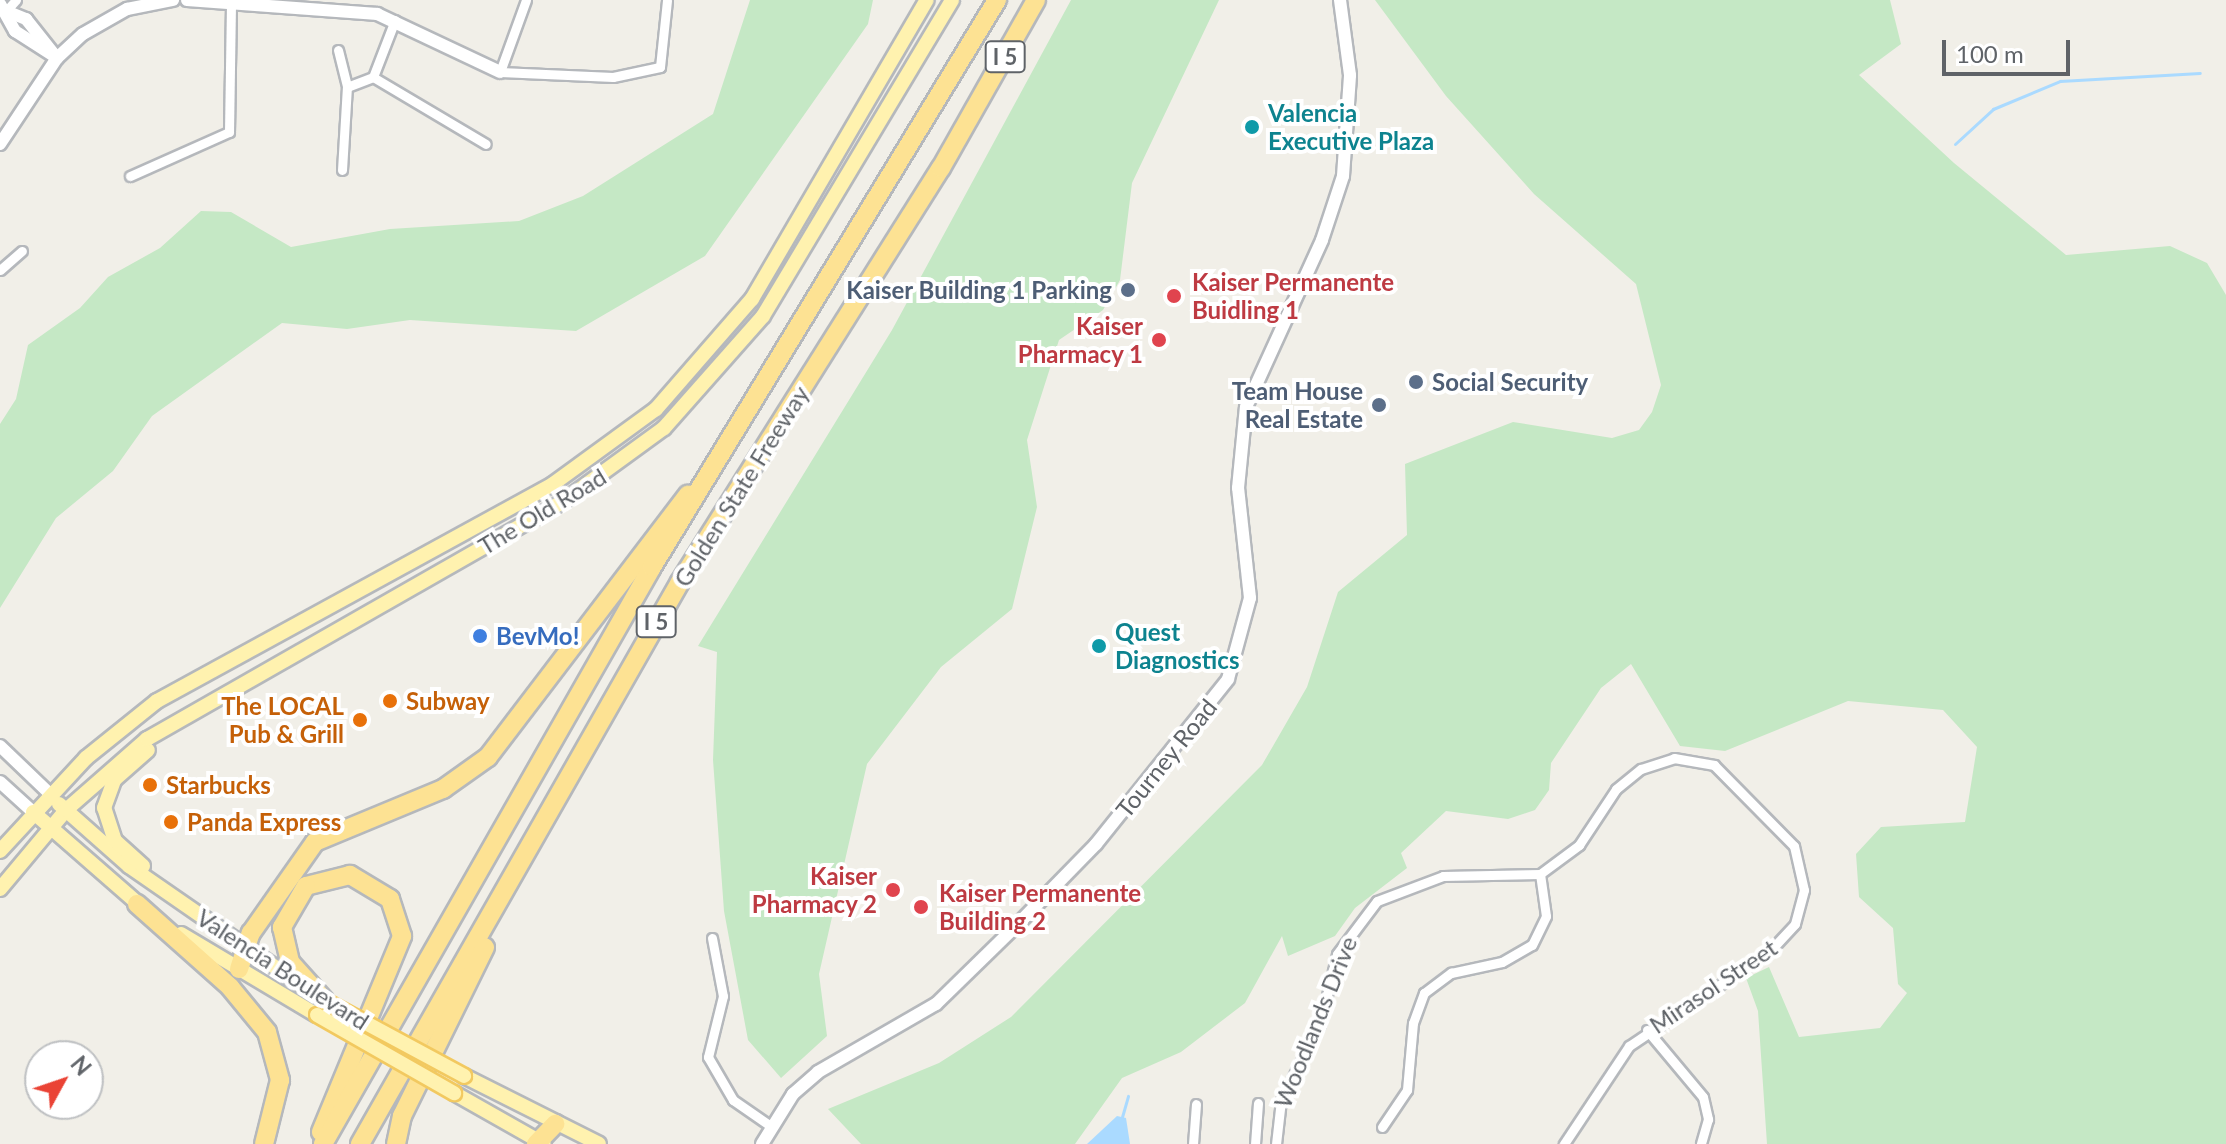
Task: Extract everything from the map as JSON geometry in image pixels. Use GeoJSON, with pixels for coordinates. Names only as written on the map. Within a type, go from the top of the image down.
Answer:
{"type":"FeatureCollection","features":[{"type":"Feature","properties":{"kind":"highway","name":"Golden State Freeway"},"geometry":{"type":"LineString","coordinates":[[320,1144],[707,475],[879,205],[997,0]]}},
{"type":"Feature","properties":{"kind":"highway","name":"Golden State Freeway"},"geometry":{"type":"LineString","coordinates":[[360,1144],[680,582],[941,168],[1036,0]]}},
{"type":"Feature","properties":{"kind":"highway"},"geometry":{"type":"LineString","coordinates":[[239,969],[243,948],[315,842],[443,789],[488,757],[662,520],[707,475]]}},
{"type":"Feature","properties":{"kind":"highway"},"geometry":{"type":"LineString","coordinates":[[396,1144],[402,1116],[526,856]]}},
{"type":"Feature","properties":{"kind":"highway"},"geometry":{"type":"LineString","coordinates":[[320,1144],[402,936],[390,899],[350,875],[306,886],[282,927],[290,962],[321,1008]]}},
{"type":"Feature","properties":{"kind":"highway"},"geometry":{"type":"LineString","coordinates":[[137,904],[230,987],[267,1032],[280,1080],[264,1144]]}},
{"type":"Feature","properties":{"kind":"highway"},"geometry":{"type":"LineString","coordinates":[[543,1143],[555,1124]]}},
{"type":"Feature","properties":{"kind":"main road","name":"The Old Road"},"geometry":{"type":"LineString","coordinates":[[0,851],[50,794],[167,695],[553,484],[656,409],[752,299],[927,0]]}},
{"type":"Feature","properties":{"kind":"main road","name":"The Old Road"},"geometry":{"type":"LineString","coordinates":[[0,889],[66,810],[170,726],[561,503],[664,428],[763,316],[952,0]]}},
{"type":"Feature","properties":{"kind":"main road"},"geometry":{"type":"LineString","coordinates":[[157,886],[115,841],[104,808],[114,780],[170,726]]}},
{"type":"Feature","properties":{"kind":"main road","name":"Valencia Boulevard"},"geometry":{"type":"LineString","coordinates":[[50,794],[157,886],[321,1008],[454,1093],[543,1143]]}},
{"type":"Feature","properties":{"kind":"main road","name":"Valencia Boulevard"},"geometry":{"type":"LineString","coordinates":[[33,812],[137,904],[239,969],[599,1144]]}},
{"type":"Feature","properties":{"kind":"street"},"geometry":{"type":"LineString","coordinates":[[3,7],[16,0]]}},
{"type":"Feature","properties":{"kind":"street"},"geometry":{"type":"LineString","coordinates":[[0,144],[57,58],[104,19],[173,0]]}},
{"type":"Feature","properties":{"kind":"street"},"geometry":{"type":"LineString","coordinates":[[187,0],[356,10],[395,20],[500,72],[656,71],[667,0]]}},
{"type":"Feature","properties":{"kind":"street"},"geometry":{"type":"LineString","coordinates":[[500,72],[526,0]]}},
{"type":"Feature","properties":{"kind":"street","name":"Tourney Road"},"geometry":{"type":"LineString","coordinates":[[762,1144],[772,1127],[818,1072],[936,1004],[1017,925],[1106,833],[1228,679],[1250,598],[1238,438],[1343,176],[1350,75],[1340,0]]}},
{"type":"Feature","properties":{"kind":"street"},"geometry":{"type":"LineString","coordinates":[[130,176],[229,132],[231,5]]}},
{"type":"Feature","properties":{"kind":"street"},"geometry":{"type":"LineString","coordinates":[[3,7],[26,19],[57,58]]}},
{"type":"Feature","properties":{"kind":"street"},"geometry":{"type":"LineString","coordinates":[[347,87],[373,77],[395,20]]}},
{"type":"Feature","properties":{"kind":"street"},"geometry":{"type":"LineString","coordinates":[[338,50],[347,87],[342,170]]}},
{"type":"Feature","properties":{"kind":"street"},"geometry":{"type":"LineString","coordinates":[[373,77],[486,144]]}},
{"type":"Feature","properties":{"kind":"street"},"geometry":{"type":"LineString","coordinates":[[0,270],[22,251]]}},
{"type":"Feature","properties":{"kind":"street","name":"Valencia Boulevard"},"geometry":{"type":"LineString","coordinates":[[0,746],[50,794]]}},
{"type":"Feature","properties":{"kind":"street","name":"Mirasol Street"},"geometry":{"type":"LineString","coordinates":[[1540,874],[1579,845],[1624,780],[1656,762],[1696,759],[1731,777],[1794,846],[1803,899],[1795,924],[1770,951],[1647,1030],[1607,1074],[1564,1144]]}},
{"type":"Feature","properties":{"kind":"street","name":"Valencia Boulevard"},"geometry":{"type":"LineString","coordinates":[[0,782],[33,812]]}},
{"type":"Feature","properties":{"kind":"street"},"geometry":{"type":"LineString","coordinates":[[1382,1127],[1407,1090],[1413,1023],[1424,993],[1451,973],[1502,962],[1532,945],[1546,916],[1540,874]]}},
{"type":"Feature","properties":{"kind":"street","name":"Woodlands Drive"},"geometry":{"type":"LineString","coordinates":[[1276,1144],[1281,1100],[1320,1024],[1337,954],[1369,908],[1418,881],[1540,874]]}},
{"type":"Feature","properties":{"kind":"street"},"geometry":{"type":"LineString","coordinates":[[712,938],[723,996],[708,1057],[733,1100],[772,1127]]}},
{"type":"Feature","properties":{"kind":"street"},"geometry":{"type":"LineString","coordinates":[[1647,1030],[1703,1097],[1708,1119],[1701,1144]]}},
{"type":"Feature","properties":{"kind":"street"},"geometry":{"type":"LineString","coordinates":[[1255,1144],[1258,1103]]}},
{"type":"Feature","properties":{"kind":"street"},"geometry":{"type":"LineString","coordinates":[[1193,1144],[1196,1104]]}},
{"type":"Feature","properties":{"kind":"green space"},"geometry":{"type":"Polygon","coordinates":[[[750,0],[873,0],[868,24],[705,256],[576,331],[410,320],[347,329],[282,323],[152,416],[113,471],[56,518],[0,608],[0,424],[16,399],[28,345],[80,308],[108,277],[160,248],[201,211],[231,212],[291,247],[390,229],[519,221],[583,196],[713,114],[750,0]]]}},
{"type":"Feature","properties":{"kind":"green space"},"geometry":{"type":"Polygon","coordinates":[[[1071,0],[1219,0],[1132,183],[1120,280],[1103,310],[1059,340],[1027,440],[1037,507],[1012,609],[941,667],[867,764],[819,974],[827,1036],[781,1078],[748,1040],[724,911],[713,760],[717,652],[698,646],[892,330],[1071,0]]]}},
{"type":"Feature","properties":{"kind":"green space"},"geometry":{"type":"Polygon","coordinates":[[[1375,0],[1890,0],[1901,44],[1859,75],[1954,163],[2066,255],[2170,246],[2207,263],[2226,295],[2226,1144],[1767,1144],[1758,1011],[1746,978],[1769,967],[1799,1037],[1880,1028],[1907,993],[1898,984],[1893,928],[1859,897],[1856,854],[1881,827],[1965,822],[1977,747],[1943,710],[1848,701],[1725,751],[1680,746],[1631,664],[1601,688],[1551,763],[1549,790],[1535,810],[1508,819],[1446,811],[1401,853],[1407,868],[1355,908],[1335,936],[1288,956],[1282,936],[1245,1003],[1181,1052],[1122,1078],[1075,1144],[861,1144],[828,1109],[939,1063],[1011,1017],[1262,765],[1307,687],[1338,592],[1407,535],[1405,464],[1513,422],[1612,438],[1639,430],[1652,412],[1661,385],[1636,284],[1534,194],[1446,96],[1375,0]]]}},
{"type":"Feature","properties":{"kind":"water"},"geometry":{"type":"Polygon","coordinates":[[[1117,1116],[1126,1118],[1130,1144],[1087,1144],[1117,1116]]]}},
{"type":"Feature","properties":{"kind":"waterway"},"geometry":{"type":"LineString","coordinates":[[1955,144],[1993,109],[2060,81],[2200,73]]}},
{"type":"Feature","properties":{"kind":"waterway"},"geometry":{"type":"LineString","coordinates":[[1122,1117],[1128,1096]]}},
{"type":"Feature","properties":{"kind":"place","name":"Valencia Executive Plaza"},"geometry":{"type":"Point","coordinates":[1252,127]}},
{"type":"Feature","properties":{"kind":"place","name":"Kaiser Building 1 Parking"},"geometry":{"type":"Point","coordinates":[1128,290]}},
{"type":"Feature","properties":{"kind":"place","name":"Kaiser Permanente Buidling 1"},"geometry":{"type":"Point","coordinates":[1174,296]}},
{"type":"Feature","properties":{"kind":"place","name":"Kaiser Pharmacy 1"},"geometry":{"type":"Point","coordinates":[1159,340]}},
{"type":"Feature","properties":{"kind":"place","name":"Social Security"},"geometry":{"type":"Point","coordinates":[1416,382]}},
{"type":"Feature","properties":{"kind":"place","name":"Team House Real Estate"},"geometry":{"type":"Point","coordinates":[1379,405]}},
{"type":"Feature","properties":{"kind":"place","name":"BevMo!"},"geometry":{"type":"Point","coordinates":[480,636]}},
{"type":"Feature","properties":{"kind":"place","name":"Quest Diagnostics"},"geometry":{"type":"Point","coordinates":[1099,646]}},
{"type":"Feature","properties":{"kind":"place","name":"Subway"},"geometry":{"type":"Point","coordinates":[390,701]}},
{"type":"Feature","properties":{"kind":"place","name":"The LOCAL Pub & Grill"},"geometry":{"type":"Point","coordinates":[360,720]}},
{"type":"Feature","properties":{"kind":"place","name":"Starbucks"},"geometry":{"type":"Point","coordinates":[150,785]}},
{"type":"Feature","properties":{"kind":"place","name":"Panda Express"},"geometry":{"type":"Point","coordinates":[171,822]}},
{"type":"Feature","properties":{"kind":"place","name":"Kaiser Pharmacy 2"},"geometry":{"type":"Point","coordinates":[893,890]}},
{"type":"Feature","properties":{"kind":"place","name":"Kaiser Permanente Building 2"},"geometry":{"type":"Point","coordinates":[921,907]}}]}
